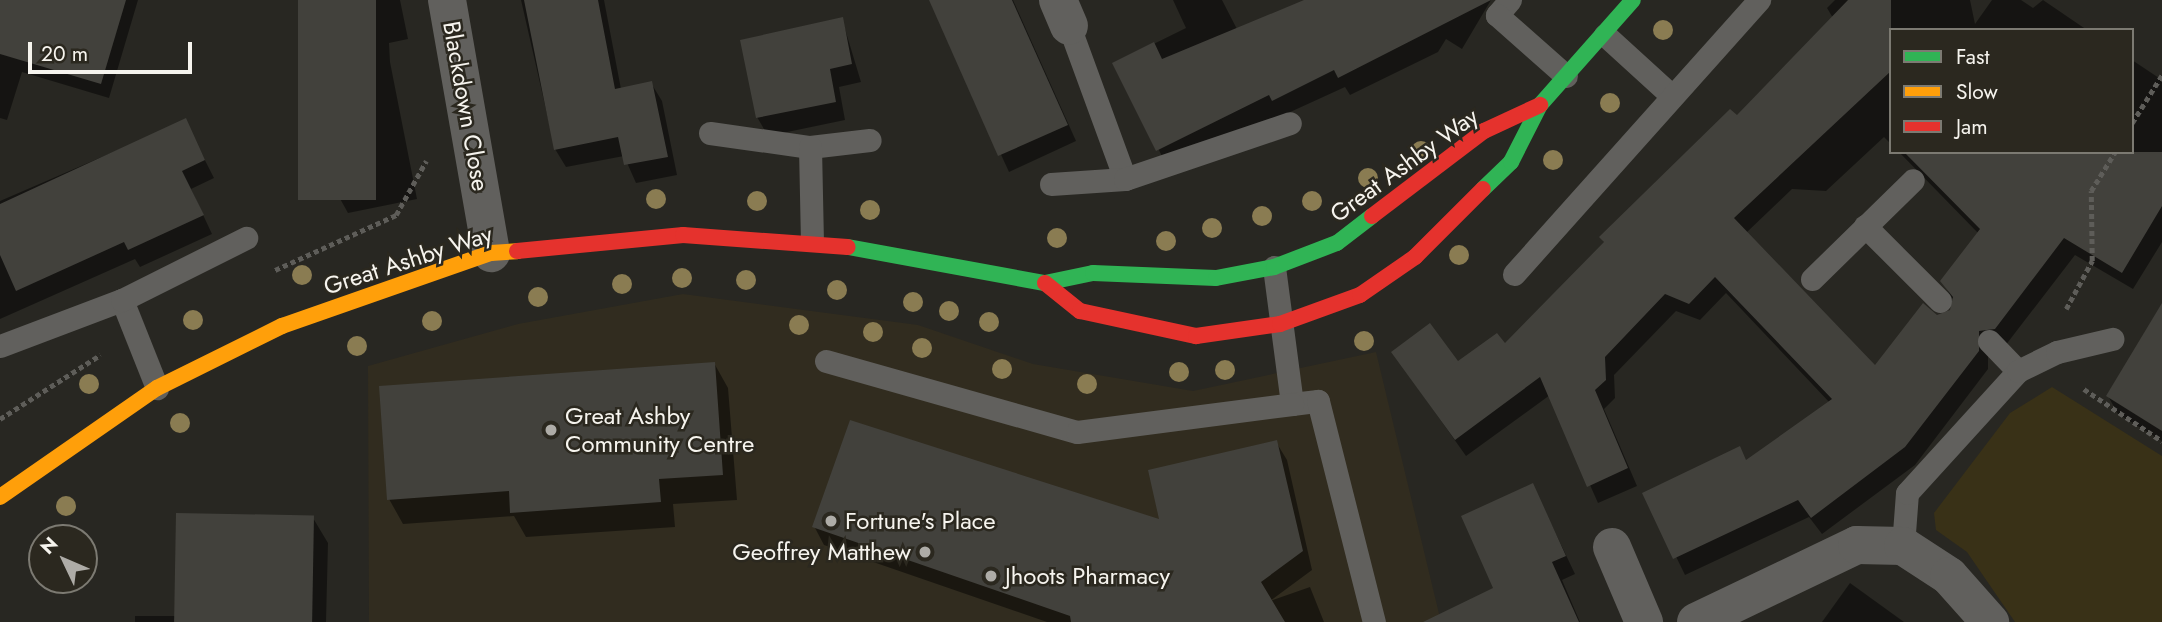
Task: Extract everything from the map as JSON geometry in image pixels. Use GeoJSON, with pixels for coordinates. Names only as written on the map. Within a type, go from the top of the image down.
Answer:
{"type":"FeatureCollection","features":[{"type":"Feature","properties":{"kind":"street","name":"Blackdown Close"},"geometry":{"type":"LineString","coordinates":[[447,0],[491,253]]}},
{"type":"Feature","properties":{"kind":"street","name":"Great Ashby Way"},"geometry":{"type":"LineString","coordinates":[[1045,283],[1080,312],[1196,336],[1280,324],[1360,295],[1415,257],[1511,162],[1540,105],[1605,35],[1633,0]]}},
{"type":"Feature","properties":{"kind":"street","name":"Great Ashby Way"},"geometry":{"type":"LineString","coordinates":[[0,497],[158,388],[282,326],[491,253],[683,235],[811,240],[1045,283],[1093,273],[1216,278],[1274,267],[1337,243],[1484,131],[1540,105]]}},
{"type":"Feature","properties":{"kind":"street"},"geometry":{"type":"LineString","coordinates":[[1696,622],[1857,545],[1903,545],[1949,576],[1990,622]]}},
{"type":"Feature","properties":{"kind":"street"},"geometry":{"type":"LineString","coordinates":[[1612,548],[1644,622]]}},
{"type":"Feature","properties":{"kind":"lane"},"geometry":{"type":"LineString","coordinates":[[1510,0],[1497,15],[1566,76]]}},
{"type":"Feature","properties":{"kind":"lane"},"geometry":{"type":"LineString","coordinates":[[1514,274],[1671,95],[1759,0]]}},
{"type":"Feature","properties":{"kind":"lane"},"geometry":{"type":"LineString","coordinates":[[1063,13],[1125,179]]}},
{"type":"Feature","properties":{"kind":"lane"},"geometry":{"type":"LineString","coordinates":[[1605,35],[1671,95]]}},
{"type":"Feature","properties":{"kind":"lane"},"geometry":{"type":"LineString","coordinates":[[1051,184],[1125,179],[1290,123]]}},
{"type":"Feature","properties":{"kind":"lane"},"geometry":{"type":"LineString","coordinates":[[710,133],[810,147],[870,140]]}},
{"type":"Feature","properties":{"kind":"lane"},"geometry":{"type":"LineString","coordinates":[[810,147],[811,240]]}},
{"type":"Feature","properties":{"kind":"lane"},"geometry":{"type":"LineString","coordinates":[[1812,279],[1913,180]]}},
{"type":"Feature","properties":{"kind":"lane"},"geometry":{"type":"LineString","coordinates":[[1865,226],[1940,301]]}},
{"type":"Feature","properties":{"kind":"lane"},"geometry":{"type":"LineString","coordinates":[[0,346],[122,300],[246,239]]}},
{"type":"Feature","properties":{"kind":"lane"},"geometry":{"type":"LineString","coordinates":[[1274,267],[1292,404]]}},
{"type":"Feature","properties":{"kind":"lane"},"geometry":{"type":"LineString","coordinates":[[122,300],[158,388]]}},
{"type":"Feature","properties":{"kind":"lane"},"geometry":{"type":"LineString","coordinates":[[1903,545],[1907,493],[1934,456],[2018,370],[2057,352],[2112,339]]}},
{"type":"Feature","properties":{"kind":"lane"},"geometry":{"type":"LineString","coordinates":[[1989,341],[2018,370]]}},
{"type":"Feature","properties":{"kind":"lane"},"geometry":{"type":"LineString","coordinates":[[826,361],[1077,432],[1318,401],[1374,622]]}},
{"type":"Feature","properties":{"kind":"path"},"geometry":{"type":"LineString","coordinates":[[2134,120],[2162,75]]}},
{"type":"Feature","properties":{"kind":"shaded area"},"geometry":{"type":"Polygon","coordinates":[[[683,294],[918,325],[1033,364],[1193,391],[1376,352],[1441,622],[369,622],[368,366],[518,324],[683,294]]]}},
{"type":"Feature","properties":{"kind":"shaded area"},"geometry":{"type":"Polygon","coordinates":[[[2052,387],[2162,456],[2162,622],[2015,622],[1967,552],[1936,530],[1934,513],[2010,413],[2052,387]]]}},
{"type":"Feature","properties":{"kind":"building"},"geometry":{"type":"Polygon","coordinates":[[[0,0],[126,0],[101,84],[0,54],[0,0]]]}},
{"type":"Feature","properties":{"kind":"building"},"geometry":{"type":"Polygon","coordinates":[[[298,0],[376,0],[376,200],[298,200],[298,0]]]}},
{"type":"Feature","properties":{"kind":"building"},"geometry":{"type":"Polygon","coordinates":[[[524,0],[598,0],[615,89],[652,81],[668,157],[624,165],[618,137],[554,150],[524,0]]]}},
{"type":"Feature","properties":{"kind":"building"},"geometry":{"type":"Polygon","coordinates":[[[929,0],[1012,0],[1068,125],[998,156],[929,0]]]}},
{"type":"Feature","properties":{"kind":"building"},"geometry":{"type":"Polygon","coordinates":[[[1304,0],[1491,0],[1338,78],[1334,70],[1272,101],[1269,95],[1156,151],[1112,63],[1154,42],[1162,59],[1304,0]]]}},
{"type":"Feature","properties":{"kind":"building"},"geometry":{"type":"Polygon","coordinates":[[[1848,0],[1891,0],[1889,73],[1734,218],[1875,365],[1923,303],[1937,315],[1950,310],[1953,297],[1940,281],[1980,229],[1906,154],[2162,152],[2162,206],[2122,273],[2064,238],[1995,329],[1979,331],[1979,351],[1905,447],[1811,518],[1798,500],[1673,559],[1642,493],[1740,446],[1746,460],[1832,399],[1715,277],[1689,304],[1665,294],[1605,357],[1606,380],[1595,390],[1628,468],[1587,487],[1540,377],[1455,440],[1391,352],[1430,323],[1458,361],[1497,333],[1505,343],[1604,242],[1599,237],[1730,109],[1737,115],[1848,0]]]}},
{"type":"Feature","properties":{"kind":"building"},"geometry":{"type":"Polygon","coordinates":[[[843,17],[852,64],[830,69],[836,102],[756,118],[740,40],[843,17]]]}},
{"type":"Feature","properties":{"kind":"building"},"geometry":{"type":"Polygon","coordinates":[[[186,118],[205,160],[182,171],[204,215],[128,250],[124,242],[16,291],[0,255],[0,204],[186,118]]]}},
{"type":"Feature","properties":{"kind":"building"},"geometry":{"type":"Polygon","coordinates":[[[2162,303],[2162,431],[2106,396],[2162,303]]]}},
{"type":"Feature","properties":{"kind":"building","name":"Great Ashby Community Centre"},"geometry":{"type":"Polygon","coordinates":[[[715,362],[723,475],[659,479],[661,502],[510,513],[509,491],[387,500],[379,386],[715,362]]]}},
{"type":"Feature","properties":{"kind":"building"},"geometry":{"type":"Polygon","coordinates":[[[850,420],[1159,519],[1148,470],[1277,440],[1303,551],[1261,582],[1285,622],[1071,622],[1070,616],[812,527],[850,420]]]}},
{"type":"Feature","properties":{"kind":"building"},"geometry":{"type":"Polygon","coordinates":[[[1533,483],[1566,556],[1552,562],[1579,622],[1423,622],[1493,588],[1461,516],[1533,483]]]}},
{"type":"Feature","properties":{"kind":"building"},"geometry":{"type":"Polygon","coordinates":[[[176,513],[314,515],[312,622],[174,622],[176,513]]]}},
{"type":"Feature","properties":{"kind":"traffic: fast"},"geometry":{"type":"LineString","coordinates":[[1483,189],[1511,162],[1540,105],[1633,0]]}},
{"type":"Feature","properties":{"kind":"traffic: fast"},"geometry":{"type":"LineString","coordinates":[[848,247],[1045,283],[1093,273],[1216,278],[1274,267],[1337,243],[1372,216]]}},
{"type":"Feature","properties":{"kind":"traffic: slow"},"geometry":{"type":"LineString","coordinates":[[0,497],[157,388],[282,326],[491,253],[517,251]]}},
{"type":"Feature","properties":{"kind":"traffic: jam"},"geometry":{"type":"LineString","coordinates":[[1372,216],[1484,131],[1540,105]]}},
{"type":"Feature","properties":{"kind":"traffic: jam"},"geometry":{"type":"LineString","coordinates":[[1045,283],[1080,311],[1196,336],[1280,324],[1360,295],[1415,257],[1483,189]]}},
{"type":"Feature","properties":{"kind":"traffic: jam"},"geometry":{"type":"LineString","coordinates":[[517,251],[683,235],[848,247]]}},
{"type":"Feature","properties":{"kind":"place","name":"Great Ashby Community Centre"},"geometry":{"type":"Point","coordinates":[551,430]}},
{"type":"Feature","properties":{"kind":"place","name":"Fortune's Place"},"geometry":{"type":"Point","coordinates":[831,521]}},
{"type":"Feature","properties":{"kind":"place","name":"Geoffrey Matthew"},"geometry":{"type":"Point","coordinates":[925,552]}},
{"type":"Feature","properties":{"kind":"place","name":"Jhoots Pharmacy"},"geometry":{"type":"Point","coordinates":[991,576]}}]}
